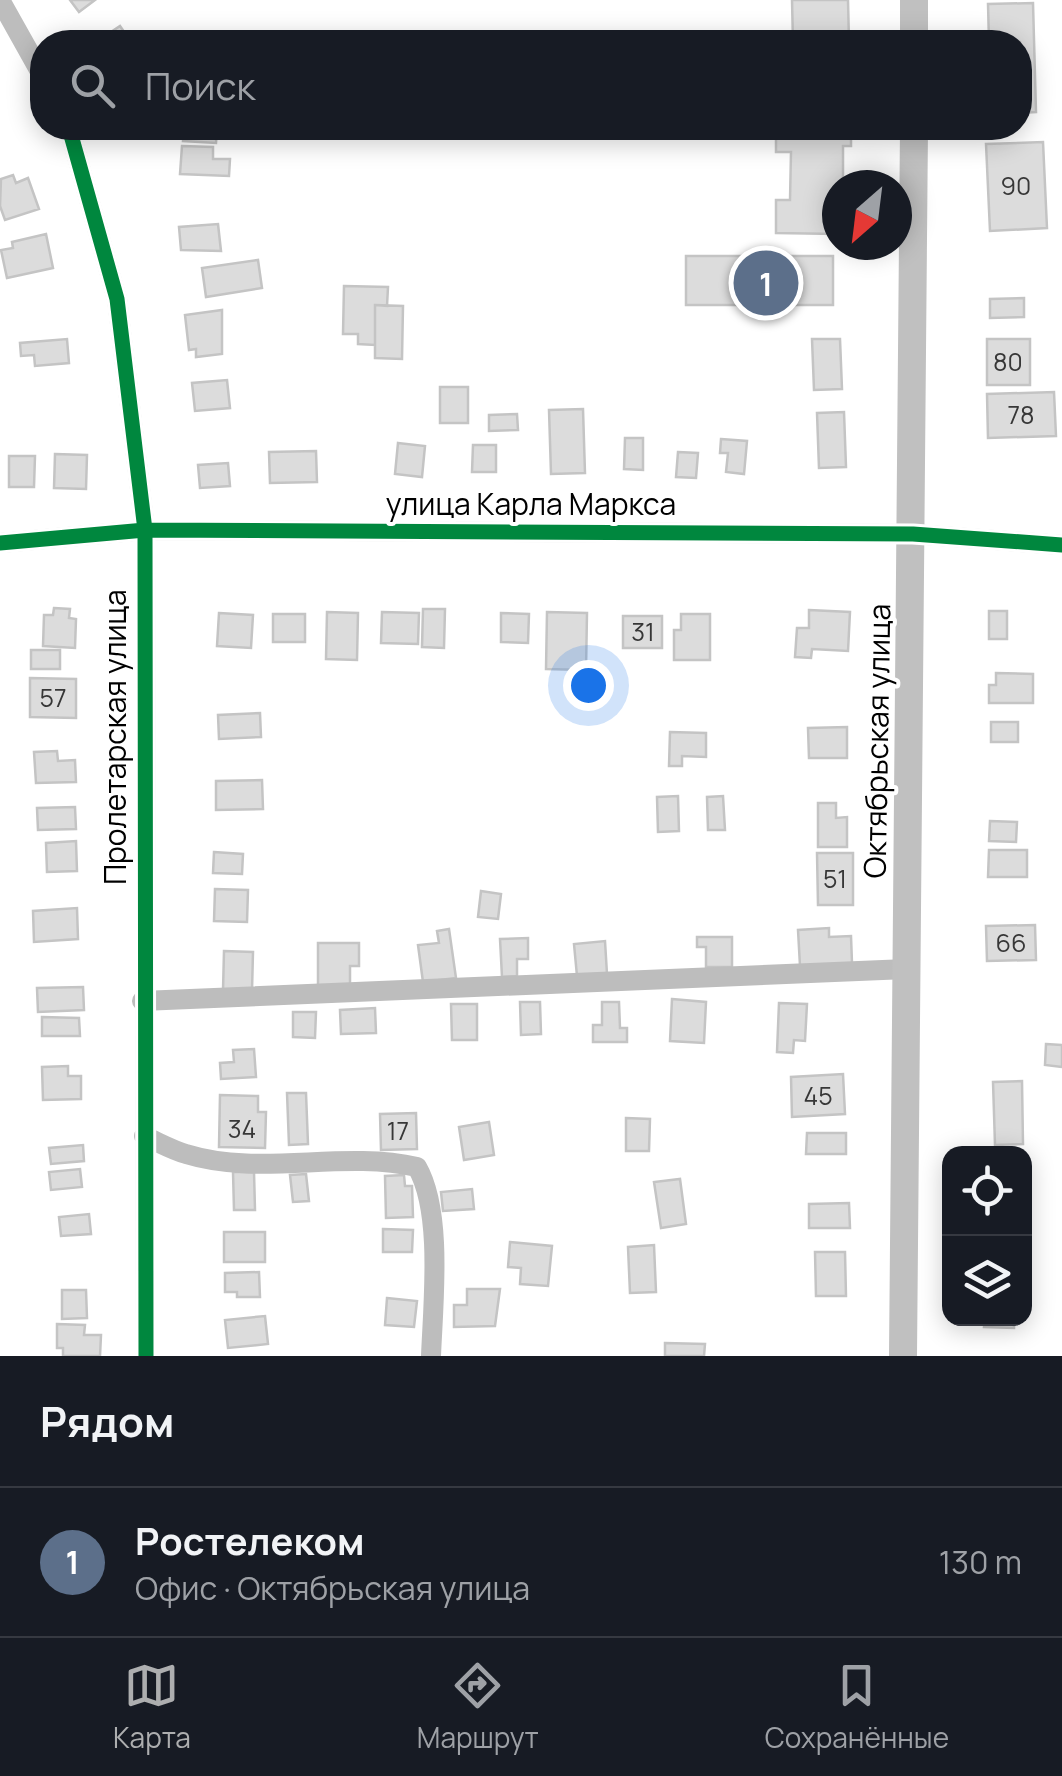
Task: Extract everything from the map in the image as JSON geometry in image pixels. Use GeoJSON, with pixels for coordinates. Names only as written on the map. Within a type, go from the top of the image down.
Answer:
{"type":"FeatureCollection","features":[{"type":"Feature","properties":{"kind":"main road"},"geometry":{"type":"LineString","coordinates":[[914,0],[914,30]]}},
{"type":"Feature","properties":{"kind":"main road","name":"Октябрьская улица"},"geometry":{"type":"LineString","coordinates":[[903,1356],[914,140]]}},
{"type":"Feature","properties":{"kind":"street"},"geometry":{"type":"LineString","coordinates":[[0,0],[30,54]]}},
{"type":"Feature","properties":{"kind":"street","name":"Пролетарская улица"},"geometry":{"type":"LineString","coordinates":[[72,140],[118,299],[145,530],[142,1001],[146,1356]]}},
{"type":"Feature","properties":{"kind":"street","name":"улица Карла Маркса"},"geometry":{"type":"LineString","coordinates":[[0,543],[145,530],[913,534],[1062,545]]}},
{"type":"Feature","properties":{"kind":"street"},"geometry":{"type":"LineString","coordinates":[[142,1001],[908,969]]}},
{"type":"Feature","properties":{"kind":"street"},"geometry":{"type":"LineString","coordinates":[[144,1136],[206,1158],[242,1162],[332,1160],[417,1167],[424,1180],[431,1230],[431,1356]]}},
{"type":"Feature","properties":{"kind":"building"},"geometry":{"type":"Polygon","coordinates":[[[70,0],[95,0],[79,12],[70,0]]]}},
{"type":"Feature","properties":{"kind":"building"},"geometry":{"type":"Polygon","coordinates":[[[792,0],[848,0],[849,30],[793,30],[792,0]]]}},
{"type":"Feature","properties":{"kind":"building"},"geometry":{"type":"Polygon","coordinates":[[[1033,3],[1036,112],[1032,112],[1032,30],[989,30],[988,4],[1033,3]]]}},
{"type":"Feature","properties":{"kind":"building"},"geometry":{"type":"Polygon","coordinates":[[[183,140],[216,140],[216,143],[183,140]]]}},
{"type":"Feature","properties":{"kind":"building"},"geometry":{"type":"Polygon","coordinates":[[[776,140],[851,140],[851,146],[843,146],[843,170],[822,170],[822,234],[776,233],[776,200],[790,200],[791,152],[776,152],[776,140]]]}},
{"type":"Feature","properties":{"kind":"building"},"geometry":{"type":"Polygon","coordinates":[[[1043,142],[1047,228],[990,231],[986,144],[1043,142]]]}},
{"type":"Feature","properties":{"kind":"building"},"geometry":{"type":"Polygon","coordinates":[[[182,146],[213,147],[213,159],[230,159],[229,176],[180,174],[182,146]]]}},
{"type":"Feature","properties":{"kind":"building"},"geometry":{"type":"Polygon","coordinates":[[[13,175],[16,183],[28,178],[39,209],[5,220],[0,206],[1,179],[13,175]]]}},
{"type":"Feature","properties":{"kind":"building"},"geometry":{"type":"Polygon","coordinates":[[[218,224],[221,251],[181,250],[179,227],[218,224]]]}},
{"type":"Feature","properties":{"kind":"building"},"geometry":{"type":"Polygon","coordinates":[[[46,234],[53,268],[7,278],[1,250],[13,248],[12,242],[46,234]]]}},
{"type":"Feature","properties":{"kind":"building"},"geometry":{"type":"Polygon","coordinates":[[[686,256],[822,256],[822,260],[833,260],[833,305],[686,305],[686,256]]]}},
{"type":"Feature","properties":{"kind":"building"},"geometry":{"type":"Polygon","coordinates":[[[258,260],[262,288],[206,297],[202,268],[258,260]]]}},
{"type":"Feature","properties":{"kind":"building"},"geometry":{"type":"Polygon","coordinates":[[[344,286],[388,287],[387,306],[375,305],[375,345],[358,344],[358,334],[343,334],[344,286]]]}},
{"type":"Feature","properties":{"kind":"building"},"geometry":{"type":"Polygon","coordinates":[[[1024,298],[1024,317],[990,318],[990,299],[1024,298]]]}},
{"type":"Feature","properties":{"kind":"building"},"geometry":{"type":"Polygon","coordinates":[[[375,305],[403,306],[402,359],[375,358],[375,305]]]}},
{"type":"Feature","properties":{"kind":"building"},"geometry":{"type":"Polygon","coordinates":[[[222,310],[222,354],[196,357],[196,349],[189,350],[185,315],[222,310]]]}},
{"type":"Feature","properties":{"kind":"building"},"geometry":{"type":"Polygon","coordinates":[[[67,339],[69,363],[35,366],[34,355],[21,356],[20,343],[67,339]]]}},
{"type":"Feature","properties":{"kind":"building"},"geometry":{"type":"Polygon","coordinates":[[[812,339],[840,339],[842,389],[814,390],[812,339]]]}},
{"type":"Feature","properties":{"kind":"building"},"geometry":{"type":"Polygon","coordinates":[[[987,339],[1030,339],[1030,385],[987,385],[987,339]]]}},
{"type":"Feature","properties":{"kind":"building"},"geometry":{"type":"Polygon","coordinates":[[[227,380],[230,408],[195,411],[192,383],[227,380]]]}},
{"type":"Feature","properties":{"kind":"building"},"geometry":{"type":"Polygon","coordinates":[[[440,387],[468,387],[468,423],[440,423],[440,387]]]}},
{"type":"Feature","properties":{"kind":"building"},"geometry":{"type":"Polygon","coordinates":[[[1054,392],[1056,436],[988,438],[987,394],[1054,392]]]}},
{"type":"Feature","properties":{"kind":"building"},"geometry":{"type":"Polygon","coordinates":[[[583,409],[585,473],[551,474],[549,410],[583,409]]]}},
{"type":"Feature","properties":{"kind":"building"},"geometry":{"type":"Polygon","coordinates":[[[844,412],[846,467],[819,468],[817,413],[844,412]]]}},
{"type":"Feature","properties":{"kind":"building"},"geometry":{"type":"Polygon","coordinates":[[[517,414],[518,430],[489,431],[489,415],[517,414]]]}},
{"type":"Feature","properties":{"kind":"building"},"geometry":{"type":"Polygon","coordinates":[[[625,438],[643,438],[643,470],[624,469],[625,438]]]}},
{"type":"Feature","properties":{"kind":"building"},"geometry":{"type":"Polygon","coordinates":[[[721,439],[747,441],[744,474],[726,472],[728,453],[720,453],[721,439]]]}},
{"type":"Feature","properties":{"kind":"building"},"geometry":{"type":"Polygon","coordinates":[[[398,443],[425,446],[422,477],[395,474],[398,443]]]}},
{"type":"Feature","properties":{"kind":"building"},"geometry":{"type":"Polygon","coordinates":[[[473,445],[496,445],[496,472],[472,472],[473,445]]]}},
{"type":"Feature","properties":{"kind":"building"},"geometry":{"type":"Polygon","coordinates":[[[316,451],[317,482],[270,483],[269,452],[316,451]]]}},
{"type":"Feature","properties":{"kind":"building"},"geometry":{"type":"Polygon","coordinates":[[[678,452],[698,453],[696,478],[676,477],[678,452]]]}},
{"type":"Feature","properties":{"kind":"building"},"geometry":{"type":"Polygon","coordinates":[[[55,454],[87,455],[86,489],[54,488],[55,454]]]}},
{"type":"Feature","properties":{"kind":"building"},"geometry":{"type":"Polygon","coordinates":[[[9,456],[35,456],[34,487],[9,487],[9,456]]]}},
{"type":"Feature","properties":{"kind":"building"},"geometry":{"type":"Polygon","coordinates":[[[228,463],[230,486],[200,488],[198,465],[228,463]]]}},
{"type":"Feature","properties":{"kind":"building"},"geometry":{"type":"Polygon","coordinates":[[[54,608],[70,609],[69,618],[76,619],[75,648],[43,646],[44,615],[53,615],[54,608]]]}},
{"type":"Feature","properties":{"kind":"building"},"geometry":{"type":"Polygon","coordinates":[[[423,609],[445,609],[444,648],[422,647],[423,609]]]}},
{"type":"Feature","properties":{"kind":"building"},"geometry":{"type":"Polygon","coordinates":[[[809,610],[850,612],[848,651],[812,649],[811,658],[795,657],[797,628],[809,628],[809,610]]]}},
{"type":"Feature","properties":{"kind":"building"},"geometry":{"type":"Polygon","coordinates":[[[989,611],[1007,611],[1007,639],[989,639],[989,611]]]}},
{"type":"Feature","properties":{"kind":"building"},"geometry":{"type":"Polygon","coordinates":[[[327,612],[358,613],[357,660],[326,659],[327,612]]]}},
{"type":"Feature","properties":{"kind":"building"},"geometry":{"type":"Polygon","coordinates":[[[382,612],[419,613],[418,644],[381,643],[382,612]]]}},
{"type":"Feature","properties":{"kind":"building"},"geometry":{"type":"Polygon","coordinates":[[[547,612],[587,613],[586,670],[546,669],[547,612]]]}},
{"type":"Feature","properties":{"kind":"building"},"geometry":{"type":"Polygon","coordinates":[[[219,613],[253,615],[251,648],[217,646],[219,613]]]}},
{"type":"Feature","properties":{"kind":"building"},"geometry":{"type":"Polygon","coordinates":[[[501,613],[529,614],[528,643],[501,642],[501,613]]]}},
{"type":"Feature","properties":{"kind":"building"},"geometry":{"type":"Polygon","coordinates":[[[273,614],[305,614],[305,642],[273,642],[273,614]]]}},
{"type":"Feature","properties":{"kind":"building"},"geometry":{"type":"Polygon","coordinates":[[[681,614],[710,614],[710,660],[674,660],[674,630],[681,630],[681,614]]]}},
{"type":"Feature","properties":{"kind":"building"},"geometry":{"type":"Polygon","coordinates":[[[623,616],[662,616],[662,648],[623,648],[623,616]]]}},
{"type":"Feature","properties":{"kind":"building"},"geometry":{"type":"Polygon","coordinates":[[[31,650],[60,650],[60,669],[31,669],[31,650]]]}},
{"type":"Feature","properties":{"kind":"building"},"geometry":{"type":"Polygon","coordinates":[[[996,673],[1033,674],[1033,703],[989,703],[989,685],[996,685],[996,673]]]}},
{"type":"Feature","properties":{"kind":"building"},"geometry":{"type":"Polygon","coordinates":[[[30,678],[76,679],[76,718],[30,717],[30,678]]]}},
{"type":"Feature","properties":{"kind":"building"},"geometry":{"type":"Polygon","coordinates":[[[260,713],[261,737],[219,739],[218,715],[260,713]]]}},
{"type":"Feature","properties":{"kind":"building"},"geometry":{"type":"Polygon","coordinates":[[[991,722],[1018,722],[1018,742],[991,742],[991,722]]]}},
{"type":"Feature","properties":{"kind":"building"},"geometry":{"type":"Polygon","coordinates":[[[847,727],[847,758],[809,758],[808,728],[847,727]]]}},
{"type":"Feature","properties":{"kind":"building"},"geometry":{"type":"Polygon","coordinates":[[[670,732],[706,733],[706,757],[682,756],[682,766],[669,766],[670,732]]]}},
{"type":"Feature","properties":{"kind":"building"},"geometry":{"type":"Polygon","coordinates":[[[57,751],[58,761],[75,760],[76,782],[36,783],[34,752],[57,751]]]}},
{"type":"Feature","properties":{"kind":"building"},"geometry":{"type":"Polygon","coordinates":[[[262,780],[263,809],[216,810],[216,781],[262,780]]]}},
{"type":"Feature","properties":{"kind":"building"},"geometry":{"type":"Polygon","coordinates":[[[678,796],[679,831],[658,832],[657,797],[678,796]]]}},
{"type":"Feature","properties":{"kind":"building"},"geometry":{"type":"Polygon","coordinates":[[[723,796],[725,830],[708,830],[707,797],[723,796]]]}},
{"type":"Feature","properties":{"kind":"building"},"geometry":{"type":"Polygon","coordinates":[[[818,803],[836,803],[836,818],[847,817],[847,847],[818,847],[818,803]]]}},
{"type":"Feature","properties":{"kind":"building"},"geometry":{"type":"Polygon","coordinates":[[[75,807],[76,829],[38,830],[37,808],[75,807]]]}},
{"type":"Feature","properties":{"kind":"building"},"geometry":{"type":"Polygon","coordinates":[[[990,821],[1017,822],[1016,842],[989,841],[990,821]]]}},
{"type":"Feature","properties":{"kind":"building"},"geometry":{"type":"Polygon","coordinates":[[[76,841],[77,871],[47,872],[46,843],[76,841]]]}},
{"type":"Feature","properties":{"kind":"building"},"geometry":{"type":"Polygon","coordinates":[[[989,850],[1027,850],[1027,877],[988,877],[989,850]]]}},
{"type":"Feature","properties":{"kind":"building"},"geometry":{"type":"Polygon","coordinates":[[[214,852],[243,854],[242,874],[213,873],[214,852]]]}},
{"type":"Feature","properties":{"kind":"building"},"geometry":{"type":"Polygon","coordinates":[[[817,853],[853,853],[853,905],[818,905],[817,853]]]}},
{"type":"Feature","properties":{"kind":"building"},"geometry":{"type":"Polygon","coordinates":[[[215,889],[248,890],[247,922],[214,921],[215,889]]]}},
{"type":"Feature","properties":{"kind":"building"},"geometry":{"type":"Polygon","coordinates":[[[481,891],[501,894],[498,919],[478,917],[481,891]]]}},
{"type":"Feature","properties":{"kind":"building"},"geometry":{"type":"Polygon","coordinates":[[[77,908],[78,939],[34,942],[33,911],[77,908]]]}},
{"type":"Feature","properties":{"kind":"building"},"geometry":{"type":"Polygon","coordinates":[[[1035,925],[1036,960],[987,961],[986,926],[1035,925]]]}},
{"type":"Feature","properties":{"kind":"building"},"geometry":{"type":"Polygon","coordinates":[[[829,928],[829,937],[851,936],[852,963],[800,966],[798,930],[829,928]]]}},
{"type":"Feature","properties":{"kind":"building"},"geometry":{"type":"Polygon","coordinates":[[[449,929],[456,978],[423,982],[418,945],[439,943],[437,931],[449,929]]]}},
{"type":"Feature","properties":{"kind":"building"},"geometry":{"type":"Polygon","coordinates":[[[697,937],[732,937],[732,967],[706,967],[706,947],[697,947],[697,937]]]}},
{"type":"Feature","properties":{"kind":"building"},"geometry":{"type":"Polygon","coordinates":[[[528,938],[528,959],[517,959],[517,976],[502,977],[500,939],[528,938]]]}},
{"type":"Feature","properties":{"kind":"building"},"geometry":{"type":"Polygon","coordinates":[[[605,941],[607,974],[577,976],[574,944],[605,941]]]}},
{"type":"Feature","properties":{"kind":"building"},"geometry":{"type":"Polygon","coordinates":[[[318,943],[359,943],[359,966],[350,966],[350,985],[318,986],[318,943]]]}},
{"type":"Feature","properties":{"kind":"building"},"geometry":{"type":"Polygon","coordinates":[[[224,951],[253,952],[252,991],[223,991],[224,951]]]}},
{"type":"Feature","properties":{"kind":"building"},"geometry":{"type":"Polygon","coordinates":[[[83,987],[84,1010],[38,1012],[37,988],[83,987]]]}},
{"type":"Feature","properties":{"kind":"building"},"geometry":{"type":"Polygon","coordinates":[[[672,999],[706,1002],[704,1043],[670,1041],[672,999]]]}},
{"type":"Feature","properties":{"kind":"building"},"geometry":{"type":"Polygon","coordinates":[[[520,1002],[540,1002],[541,1034],[521,1035],[520,1002]]]}},
{"type":"Feature","properties":{"kind":"building"},"geometry":{"type":"Polygon","coordinates":[[[602,1002],[619,1002],[620,1028],[627,1028],[627,1042],[593,1042],[593,1025],[602,1025],[602,1002]]]}},
{"type":"Feature","properties":{"kind":"building"},"geometry":{"type":"Polygon","coordinates":[[[779,1003],[807,1004],[805,1041],[794,1040],[793,1053],[777,1052],[779,1003]]]}},
{"type":"Feature","properties":{"kind":"building"},"geometry":{"type":"Polygon","coordinates":[[[451,1004],[477,1004],[477,1040],[452,1040],[451,1004]]]}},
{"type":"Feature","properties":{"kind":"building"},"geometry":{"type":"Polygon","coordinates":[[[375,1008],[376,1033],[341,1034],[340,1010],[375,1008]]]}},
{"type":"Feature","properties":{"kind":"building"},"geometry":{"type":"Polygon","coordinates":[[[293,1012],[316,1012],[315,1038],[293,1037],[293,1012]]]}},
{"type":"Feature","properties":{"kind":"building"},"geometry":{"type":"Polygon","coordinates":[[[42,1017],[79,1018],[80,1036],[42,1036],[42,1017]]]}},
{"type":"Feature","properties":{"kind":"building"},"geometry":{"type":"Polygon","coordinates":[[[1046,1044],[1062,1045],[1062,1067],[1045,1065],[1046,1044]]]}},
{"type":"Feature","properties":{"kind":"building"},"geometry":{"type":"Polygon","coordinates":[[[254,1049],[256,1077],[221,1079],[220,1063],[234,1062],[233,1050],[254,1049]]]}},
{"type":"Feature","properties":{"kind":"building"},"geometry":{"type":"Polygon","coordinates":[[[68,1066],[68,1076],[81,1076],[81,1099],[43,1100],[42,1067],[68,1066]]]}},
{"type":"Feature","properties":{"kind":"building"},"geometry":{"type":"Polygon","coordinates":[[[843,1074],[845,1114],[792,1117],[791,1077],[843,1074]]]}},
{"type":"Feature","properties":{"kind":"building"},"geometry":{"type":"Polygon","coordinates":[[[1022,1081],[1023,1144],[995,1145],[993,1082],[1022,1081]]]}},
{"type":"Feature","properties":{"kind":"building"},"geometry":{"type":"Polygon","coordinates":[[[287,1093],[306,1093],[308,1144],[289,1145],[287,1093]]]}},
{"type":"Feature","properties":{"kind":"building"},"geometry":{"type":"Polygon","coordinates":[[[220,1095],[258,1096],[258,1112],[266,1112],[265,1148],[219,1147],[220,1095]]]}},
{"type":"Feature","properties":{"kind":"building"},"geometry":{"type":"Polygon","coordinates":[[[416,1113],[417,1149],[381,1150],[380,1114],[416,1113]]]}},
{"type":"Feature","properties":{"kind":"building"},"geometry":{"type":"Polygon","coordinates":[[[626,1118],[650,1119],[649,1151],[626,1151],[626,1118]]]}},
{"type":"Feature","properties":{"kind":"building"},"geometry":{"type":"Polygon","coordinates":[[[489,1122],[494,1155],[464,1160],[459,1127],[489,1122]]]}},
{"type":"Feature","properties":{"kind":"building"},"geometry":{"type":"Polygon","coordinates":[[[807,1133],[846,1133],[846,1154],[806,1154],[807,1133]]]}},
{"type":"Feature","properties":{"kind":"building"},"geometry":{"type":"Polygon","coordinates":[[[83,1145],[84,1161],[51,1164],[49,1148],[83,1145]]]}},
{"type":"Feature","properties":{"kind":"building"},"geometry":{"type":"Polygon","coordinates":[[[80,1169],[82,1187],[51,1190],[49,1172],[80,1169]]]}},
{"type":"Feature","properties":{"kind":"building"},"geometry":{"type":"Polygon","coordinates":[[[233,1172],[254,1172],[255,1210],[234,1210],[233,1172]]]}},
{"type":"Feature","properties":{"kind":"building"},"geometry":{"type":"Polygon","coordinates":[[[306,1174],[309,1201],[293,1202],[290,1175],[306,1174]]]}},
{"type":"Feature","properties":{"kind":"building"},"geometry":{"type":"Polygon","coordinates":[[[404,1175],[405,1186],[412,1186],[413,1217],[386,1218],[385,1176],[404,1175]]]}},
{"type":"Feature","properties":{"kind":"building"},"geometry":{"type":"Polygon","coordinates":[[[680,1179],[686,1224],[661,1228],[654,1182],[680,1179]]]}},
{"type":"Feature","properties":{"kind":"building"},"geometry":{"type":"Polygon","coordinates":[[[472,1189],[474,1209],[443,1211],[441,1192],[472,1189]]]}},
{"type":"Feature","properties":{"kind":"building"},"geometry":{"type":"Polygon","coordinates":[[[849,1203],[850,1228],[809,1228],[809,1204],[849,1203]]]}},
{"type":"Feature","properties":{"kind":"building"},"geometry":{"type":"Polygon","coordinates":[[[89,1214],[91,1234],[61,1236],[59,1217],[89,1214]]]}},
{"type":"Feature","properties":{"kind":"building"},"geometry":{"type":"Polygon","coordinates":[[[383,1229],[413,1230],[412,1252],[383,1252],[383,1229]]]}},
{"type":"Feature","properties":{"kind":"building"},"geometry":{"type":"Polygon","coordinates":[[[224,1232],[265,1232],[265,1262],[224,1262],[224,1232]]]}},
{"type":"Feature","properties":{"kind":"building"},"geometry":{"type":"Polygon","coordinates":[[[510,1242],[552,1246],[548,1286],[520,1284],[521,1268],[508,1267],[510,1242]]]}},
{"type":"Feature","properties":{"kind":"building"},"geometry":{"type":"Polygon","coordinates":[[[654,1245],[656,1292],[630,1293],[628,1247],[654,1245]]]}},
{"type":"Feature","properties":{"kind":"building"},"geometry":{"type":"Polygon","coordinates":[[[815,1252],[845,1252],[846,1296],[816,1296],[815,1252]]]}},
{"type":"Feature","properties":{"kind":"building"},"geometry":{"type":"Polygon","coordinates":[[[259,1272],[260,1297],[237,1297],[237,1292],[225,1292],[225,1273],[259,1272]]]}},
{"type":"Feature","properties":{"kind":"building"},"geometry":{"type":"Polygon","coordinates":[[[467,1289],[500,1289],[495,1326],[454,1327],[454,1305],[467,1305],[467,1289]]]}},
{"type":"Feature","properties":{"kind":"building"},"geometry":{"type":"Polygon","coordinates":[[[62,1290],[86,1290],[87,1318],[62,1319],[62,1290]]]}},
{"type":"Feature","properties":{"kind":"building"},"geometry":{"type":"Polygon","coordinates":[[[387,1298],[417,1301],[414,1327],[385,1325],[387,1298]]]}},
{"type":"Feature","properties":{"kind":"building"},"geometry":{"type":"Polygon","coordinates":[[[265,1316],[268,1344],[228,1348],[225,1320],[265,1316]]]}},
{"type":"Feature","properties":{"kind":"building"},"geometry":{"type":"Polygon","coordinates":[[[57,1324],[85,1325],[84,1335],[101,1335],[100,1356],[63,1356],[63,1348],[57,1348],[57,1324]]]}},
{"type":"Feature","properties":{"kind":"building"},"geometry":{"type":"Polygon","coordinates":[[[665,1343],[705,1344],[704,1356],[665,1356],[665,1343]]]}},
{"type":"Feature","properties":{"kind":"cycle path"},"geometry":{"type":"LineString","coordinates":[[72,140],[117,299],[145,530],[146,1356]]}},
{"type":"Feature","properties":{"kind":"cycle path"},"geometry":{"type":"LineString","coordinates":[[0,543],[145,530],[913,534],[1062,545]]}},
{"type":"Feature","properties":{"kind":"place","name":"Ростелеком"},"geometry":{"type":"Point","coordinates":[766,283]}}]}
